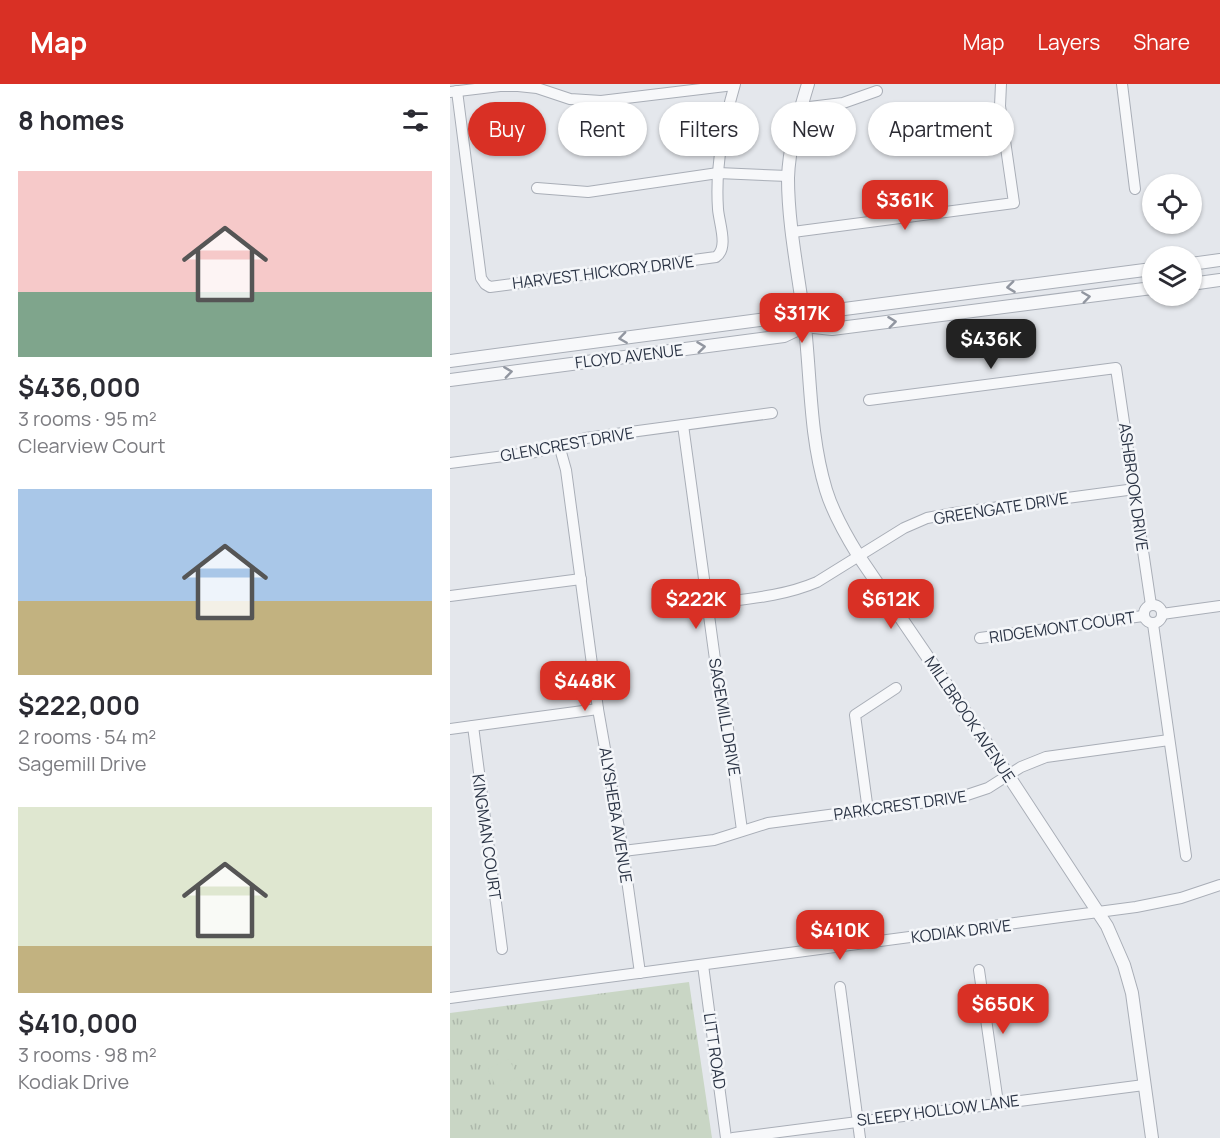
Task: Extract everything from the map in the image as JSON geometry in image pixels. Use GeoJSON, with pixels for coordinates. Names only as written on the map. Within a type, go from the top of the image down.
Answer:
{"type":"FeatureCollection","features":[{"type":"Feature","properties":{"kind":"street","name":"MILLBROOK AVENUE"},"geometry":{"type":"LineString","coordinates":[[803,102],[808,84]]}},
{"type":"Feature","properties":{"kind":"street"},"geometry":{"type":"LineString","coordinates":[[793,232],[1014,203],[1000,106],[1001,84]]}},
{"type":"Feature","properties":{"kind":"street"},"geometry":{"type":"LineString","coordinates":[[1122,84],[1135,189]]}},
{"type":"Feature","properties":{"kind":"street"},"geometry":{"type":"LineString","coordinates":[[453,92],[519,86],[537,88],[570,99],[601,101],[734,85],[725,122],[718,173]]}},
{"type":"Feature","properties":{"kind":"street"},"geometry":{"type":"LineString","coordinates":[[846,102],[877,91]]}},
{"type":"Feature","properties":{"kind":"street","name":"HARVEST HICKORY DRIVE"},"geometry":{"type":"LineString","coordinates":[[453,92],[481,278],[490,287],[716,257],[723,246],[719,220],[718,173]]}},
{"type":"Feature","properties":{"kind":"street","name":"MILLBROOK AVENUE"},"geometry":{"type":"LineString","coordinates":[[792,156],[788,176],[793,232],[805,326],[812,411],[819,462],[826,491],[835,514],[858,555],[1008,775],[1117,946],[1129,980],[1136,1015],[1152,1138]]}},
{"type":"Feature","properties":{"kind":"street"},"geometry":{"type":"LineString","coordinates":[[537,188],[588,192],[718,173],[788,176]]}},
{"type":"Feature","properties":{"kind":"street"},"geometry":{"type":"LineString","coordinates":[[1202,262],[1220,260]]}},
{"type":"Feature","properties":{"kind":"street","name":"FLOYD AVENUE"},"geometry":{"type":"LineString","coordinates":[[450,380],[784,336],[829,311],[1142,270]]}},
{"type":"Feature","properties":{"kind":"street"},"geometry":{"type":"LineString","coordinates":[[1202,282],[1220,280]]}},
{"type":"Feature","properties":{"kind":"street","name":"FLOYD AVENUE"},"geometry":{"type":"LineString","coordinates":[[450,361],[782,317],[805,326],[832,330],[1142,289]]}},
{"type":"Feature","properties":{"kind":"street","name":"ASHBROOK DRIVE"},"geometry":{"type":"LineString","coordinates":[[869,400],[1116,368],[1151,605]]}},
{"type":"Feature","properties":{"kind":"street","name":"GLENCREST DRIVE"},"geometry":{"type":"LineString","coordinates":[[450,463],[526,453],[586,438],[772,413]]}},
{"type":"Feature","properties":{"kind":"street","name":"SAGEMILL DRIVE"},"geometry":{"type":"LineString","coordinates":[[683,425],[720,696],[727,721],[742,830]]}},
{"type":"Feature","properties":{"kind":"street","name":"ALYSHEBA AVENUE"},"geometry":{"type":"LineString","coordinates":[[559,445],[566,470],[598,709],[623,851],[640,973]]}},
{"type":"Feature","properties":{"kind":"street","name":"GREENGATE DRIVE"},"geometry":{"type":"LineString","coordinates":[[707,604],[784,594],[802,588],[817,582],[904,528],[940,515],[1135,489]]}},
{"type":"Feature","properties":{"kind":"street"},"geometry":{"type":"LineString","coordinates":[[450,596],[581,579]]}},
{"type":"Feature","properties":{"kind":"street"},"geometry":{"type":"LineString","coordinates":[[1151,605],[1159,607],[1162,614],[1159,621],[1153,624],[1143,616],[1145,609],[1151,605]]}},
{"type":"Feature","properties":{"kind":"street"},"geometry":{"type":"LineString","coordinates":[[1162,614],[1220,606]]}},
{"type":"Feature","properties":{"kind":"street","name":"RIDGEMONT COURT"},"geometry":{"type":"LineString","coordinates":[[980,638],[1143,616]]}},
{"type":"Feature","properties":{"kind":"street"},"geometry":{"type":"LineString","coordinates":[[1153,624],[1186,856]]}},
{"type":"Feature","properties":{"kind":"street"},"geometry":{"type":"LineString","coordinates":[[868,811],[855,716],[896,688]]}},
{"type":"Feature","properties":{"kind":"street"},"geometry":{"type":"LineString","coordinates":[[450,729],[598,709]]}},
{"type":"Feature","properties":{"kind":"street","name":"KINGMAN COURT"},"geometry":{"type":"LineString","coordinates":[[472,726],[502,949]]}},
{"type":"Feature","properties":{"kind":"street","name":"PARKCREST DRIVE"},"geometry":{"type":"LineString","coordinates":[[623,851],[714,840],[768,824],[968,796],[988,788],[1032,763],[1062,754],[1169,740]]}},
{"type":"Feature","properties":{"kind":"street","name":"KODIAK DRIVE"},"geometry":{"type":"LineString","coordinates":[[450,998],[1161,903],[1220,885]]}},
{"type":"Feature","properties":{"kind":"street","name":"LITT ROAD"},"geometry":{"type":"LineString","coordinates":[[703,965],[726,1138]]}},
{"type":"Feature","properties":{"kind":"street"},"geometry":{"type":"LineString","coordinates":[[979,970],[998,1103]]}},
{"type":"Feature","properties":{"kind":"street"},"geometry":{"type":"LineString","coordinates":[[840,987],[860,1138]]}},
{"type":"Feature","properties":{"kind":"street","name":"SLEEPY HOLLOW LANE"},"geometry":{"type":"LineString","coordinates":[[733,1138],[1144,1085]]}},
{"type":"Feature","properties":{"kind":"green space"},"geometry":{"type":"Polygon","coordinates":[[[689,982],[712,1138],[450,1138],[450,1013],[689,982]]]}},
{"type":"Feature","properties":{"kind":"green space"},"geometry":{"type":"Polygon","coordinates":[[[509,1059],[518,1077],[496,1087],[488,1069],[509,1059]]]}}]}
